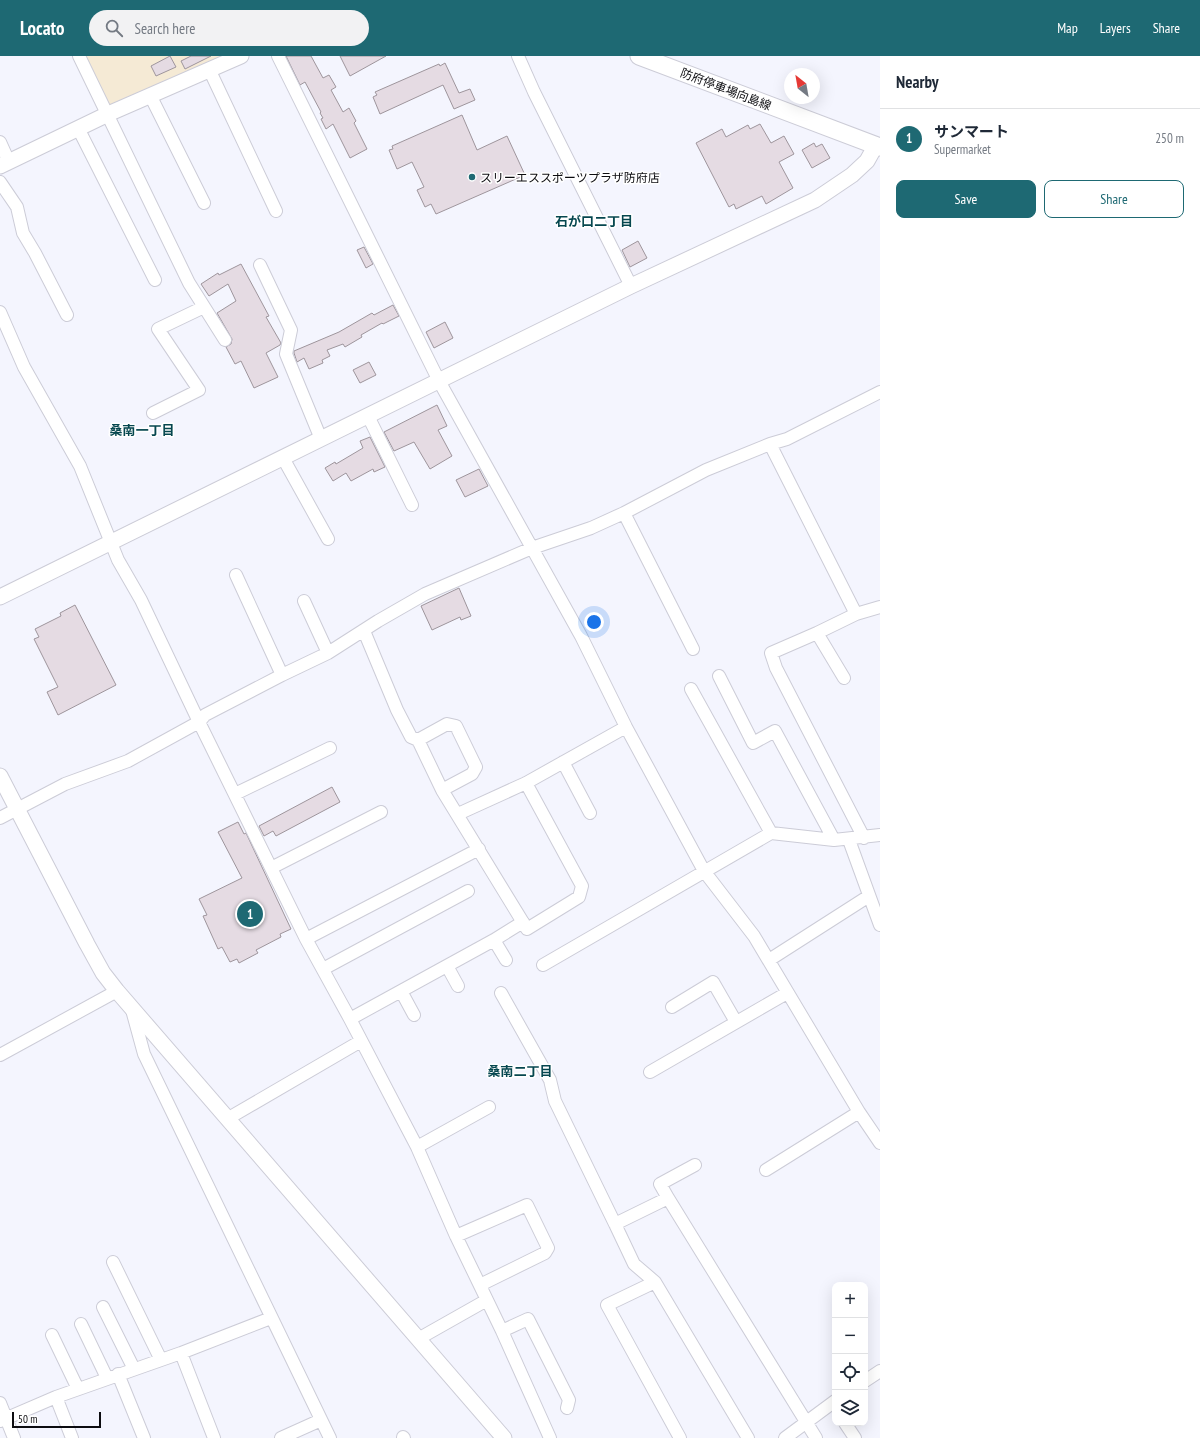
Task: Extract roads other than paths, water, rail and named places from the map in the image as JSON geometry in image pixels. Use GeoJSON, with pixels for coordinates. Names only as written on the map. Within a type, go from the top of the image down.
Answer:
{"type":"FeatureCollection","features":[{"type":"Feature","properties":{"kind":"main road","name":"防府停車場向島線"},"geometry":{"type":"LineString","coordinates":[[639,56],[878,146]]}},
{"type":"Feature","properties":{"kind":"street"},"geometry":{"type":"LineString","coordinates":[[79,56],[189,283],[225,340]]}},
{"type":"Feature","properties":{"kind":"street"},"geometry":{"type":"LineString","coordinates":[[0,142],[4,164],[108,114],[241,56]]}},
{"type":"Feature","properties":{"kind":"street"},"geometry":{"type":"LineString","coordinates":[[278,56],[439,381],[581,636],[626,727],[704,871],[754,936],[859,1112],[880,1143]]}},
{"type":"Feature","properties":{"kind":"street"},"geometry":{"type":"LineString","coordinates":[[518,56],[534,92],[631,286]]}},
{"type":"Feature","properties":{"kind":"street"},"geometry":{"type":"LineString","coordinates":[[209,69],[276,211]]}},
{"type":"Feature","properties":{"kind":"street"},"geometry":{"type":"LineString","coordinates":[[150,95],[204,204]]}},
{"type":"Feature","properties":{"kind":"street"},"geometry":{"type":"LineString","coordinates":[[78,128],[155,280]]}},
{"type":"Feature","properties":{"kind":"street"},"geometry":{"type":"LineString","coordinates":[[0,597],[631,286],[815,200],[852,175],[867,161],[878,146]]}},
{"type":"Feature","properties":{"kind":"street"},"geometry":{"type":"LineString","coordinates":[[0,182],[16,208],[23,233],[67,315]]}},
{"type":"Feature","properties":{"kind":"street"},"geometry":{"type":"LineString","coordinates":[[260,265],[291,330],[286,354],[321,439]]}},
{"type":"Feature","properties":{"kind":"street"},"geometry":{"type":"LineString","coordinates":[[152,414],[199,390],[158,329],[204,307]]}},
{"type":"Feature","properties":{"kind":"street"},"geometry":{"type":"LineString","coordinates":[[0,312],[24,367],[80,466],[118,560],[141,600],[199,722],[306,939],[417,1147],[456,1236],[488,1300],[550,1438]]}},
{"type":"Feature","properties":{"kind":"street"},"geometry":{"type":"LineString","coordinates":[[0,818],[65,784],[128,761],[199,722],[205,715],[328,653],[426,594],[532,548],[591,528],[706,470],[770,444],[787,439],[879,396]]}},
{"type":"Feature","properties":{"kind":"street"},"geometry":{"type":"LineString","coordinates":[[368,416],[412,505]]}},
{"type":"Feature","properties":{"kind":"street"},"geometry":{"type":"LineString","coordinates":[[770,444],[856,614]]}},
{"type":"Feature","properties":{"kind":"street"},"geometry":{"type":"LineString","coordinates":[[283,458],[328,538]]}},
{"type":"Feature","properties":{"kind":"street"},"geometry":{"type":"LineString","coordinates":[[624,512],[693,649]]}},
{"type":"Feature","properties":{"kind":"street"},"geometry":{"type":"LineString","coordinates":[[236,575],[282,676]]}},
{"type":"Feature","properties":{"kind":"street"},"geometry":{"type":"LineString","coordinates":[[304,601],[328,653]]}},
{"type":"Feature","properties":{"kind":"street"},"geometry":{"type":"LineString","coordinates":[[864,838],[776,668],[772,653],[856,614],[880,608]]}},
{"type":"Feature","properties":{"kind":"street"},"geometry":{"type":"LineString","coordinates":[[364,630],[397,710],[411,737],[418,740],[442,790],[527,929],[579,897],[582,886],[526,783]]}},
{"type":"Feature","properties":{"kind":"street"},"geometry":{"type":"LineString","coordinates":[[817,633],[844,678]]}},
{"type":"Feature","properties":{"kind":"street"},"geometry":{"type":"LineString","coordinates":[[719,676],[753,743],[775,730],[834,840]]}},
{"type":"Feature","properties":{"kind":"street"},"geometry":{"type":"LineString","coordinates":[[691,689],[771,833]]}},
{"type":"Feature","properties":{"kind":"street"},"geometry":{"type":"LineString","coordinates":[[418,740],[446,724],[456,726],[476,767],[472,774],[442,790]]}},
{"type":"Feature","properties":{"kind":"street"},"geometry":{"type":"LineString","coordinates":[[458,814],[526,783],[626,727]]}},
{"type":"Feature","properties":{"kind":"street"},"geometry":{"type":"LineString","coordinates":[[235,794],[330,748]]}},
{"type":"Feature","properties":{"kind":"street"},"geometry":{"type":"LineString","coordinates":[[563,762],[590,813]]}},
{"type":"Feature","properties":{"kind":"street"},"geometry":{"type":"LineString","coordinates":[[0,776],[103,973],[226,1119],[504,1438]]}},
{"type":"Feature","properties":{"kind":"street"},"geometry":{"type":"LineString","coordinates":[[272,868],[381,812]]}},
{"type":"Feature","properties":{"kind":"street"},"geometry":{"type":"LineString","coordinates":[[543,965],[704,871],[740,853],[771,833],[834,840],[849,840],[880,835]]}},
{"type":"Feature","properties":{"kind":"street"},"geometry":{"type":"LineString","coordinates":[[849,840],[880,925]]}},
{"type":"Feature","properties":{"kind":"street"},"geometry":{"type":"LineString","coordinates":[[306,939],[479,849]]}},
{"type":"Feature","properties":{"kind":"street"},"geometry":{"type":"LineString","coordinates":[[323,969],[468,892]]}},
{"type":"Feature","properties":{"kind":"street"},"geometry":{"type":"LineString","coordinates":[[768,960],[869,896]]}},
{"type":"Feature","properties":{"kind":"street"},"geometry":{"type":"LineString","coordinates":[[350,1019],[494,940],[523,922]]}},
{"type":"Feature","properties":{"kind":"street"},"geometry":{"type":"LineString","coordinates":[[494,940],[506,960]]}},
{"type":"Feature","properties":{"kind":"street"},"geometry":{"type":"LineString","coordinates":[[447,966],[458,986]]}},
{"type":"Feature","properties":{"kind":"street"},"geometry":{"type":"LineString","coordinates":[[672,1007],[714,982],[736,1022]]}},
{"type":"Feature","properties":{"kind":"street"},"geometry":{"type":"LineString","coordinates":[[0,1055],[117,991]]}},
{"type":"Feature","properties":{"kind":"street"},"geometry":{"type":"LineString","coordinates":[[401,991],[414,1015]]}},
{"type":"Feature","properties":{"kind":"street"},"geometry":{"type":"LineString","coordinates":[[650,1072],[787,992]]}},
{"type":"Feature","properties":{"kind":"street"},"geometry":{"type":"LineString","coordinates":[[501,993],[550,1080],[555,1101],[634,1264],[655,1282],[748,1438]]}},
{"type":"Feature","properties":{"kind":"street"},"geometry":{"type":"LineString","coordinates":[[132,1008],[144,1054],[330,1438]]}},
{"type":"Feature","properties":{"kind":"street"},"geometry":{"type":"LineString","coordinates":[[226,1119],[361,1042]]}},
{"type":"Feature","properties":{"kind":"street"},"geometry":{"type":"LineString","coordinates":[[417,1147],[489,1106]]}},
{"type":"Feature","properties":{"kind":"street"},"geometry":{"type":"LineString","coordinates":[[766,1170],[859,1112]]}},
{"type":"Feature","properties":{"kind":"street"},"geometry":{"type":"LineString","coordinates":[[695,1165],[660,1184],[816,1438]]}},
{"type":"Feature","properties":{"kind":"street"},"geometry":{"type":"LineString","coordinates":[[615,1224],[668,1198]]}},
{"type":"Feature","properties":{"kind":"street"},"geometry":{"type":"LineString","coordinates":[[456,1236],[527,1205],[548,1248],[545,1252],[480,1285]]}},
{"type":"Feature","properties":{"kind":"street"},"geometry":{"type":"LineString","coordinates":[[114,1262],[161,1360]]}},
{"type":"Feature","properties":{"kind":"street"},"geometry":{"type":"LineString","coordinates":[[655,1282],[607,1305],[680,1438]]}},
{"type":"Feature","properties":{"kind":"street"},"geometry":{"type":"LineString","coordinates":[[418,1339],[488,1300]]}},
{"type":"Feature","properties":{"kind":"street"},"geometry":{"type":"LineString","coordinates":[[104,1307],[134,1369]]}},
{"type":"Feature","properties":{"kind":"street"},"geometry":{"type":"LineString","coordinates":[[3,1419],[56,1397],[182,1353],[271,1318]]}},
{"type":"Feature","properties":{"kind":"street"},"geometry":{"type":"LineString","coordinates":[[502,1331],[528,1319],[569,1400],[567,1408]]}},
{"type":"Feature","properties":{"kind":"street"},"geometry":{"type":"LineString","coordinates":[[81,1324],[113,1376],[144,1438]]}},
{"type":"Feature","properties":{"kind":"street"},"geometry":{"type":"LineString","coordinates":[[52,1335],[78,1389]]}},
{"type":"Feature","properties":{"kind":"street"},"geometry":{"type":"LineString","coordinates":[[182,1353],[214,1438]]}},
{"type":"Feature","properties":{"kind":"street"},"geometry":{"type":"LineString","coordinates":[[868,1379],[880,1371]]}},
{"type":"Feature","properties":{"kind":"street"},"geometry":{"type":"LineString","coordinates":[[56,1397],[72,1438]]}},
{"type":"Feature","properties":{"kind":"street"},"geometry":{"type":"LineString","coordinates":[[0,1403],[3,1419],[14,1438]]}},
{"type":"Feature","properties":{"kind":"street"},"geometry":{"type":"LineString","coordinates":[[785,1438],[832,1404]]}},
{"type":"Feature","properties":{"kind":"street"},"geometry":{"type":"LineString","coordinates":[[281,1438],[321,1420]]}},
{"type":"Feature","properties":{"kind":"street"},"geometry":{"type":"LineString","coordinates":[[848,1426],[855,1438]]}},
{"type":"Feature","properties":{"kind":"place","name":"スリーエススポーツプラザ防府店"},"geometry":{"type":"Point","coordinates":[472,177]}},
{"type":"Feature","properties":{"kind":"place","name":"サンマート"},"geometry":{"type":"Point","coordinates":[250,914]}},
{"type":"Feature","properties":{"kind":"district","name":"石が口二丁目"},"geometry":{"type":"Point","coordinates":[594,221]}},
{"type":"Feature","properties":{"kind":"district","name":"桑南一丁目"},"geometry":{"type":"Point","coordinates":[142,430]}},
{"type":"Feature","properties":{"kind":"district","name":"桑南二丁目"},"geometry":{"type":"Point","coordinates":[520,1071]}}]}
